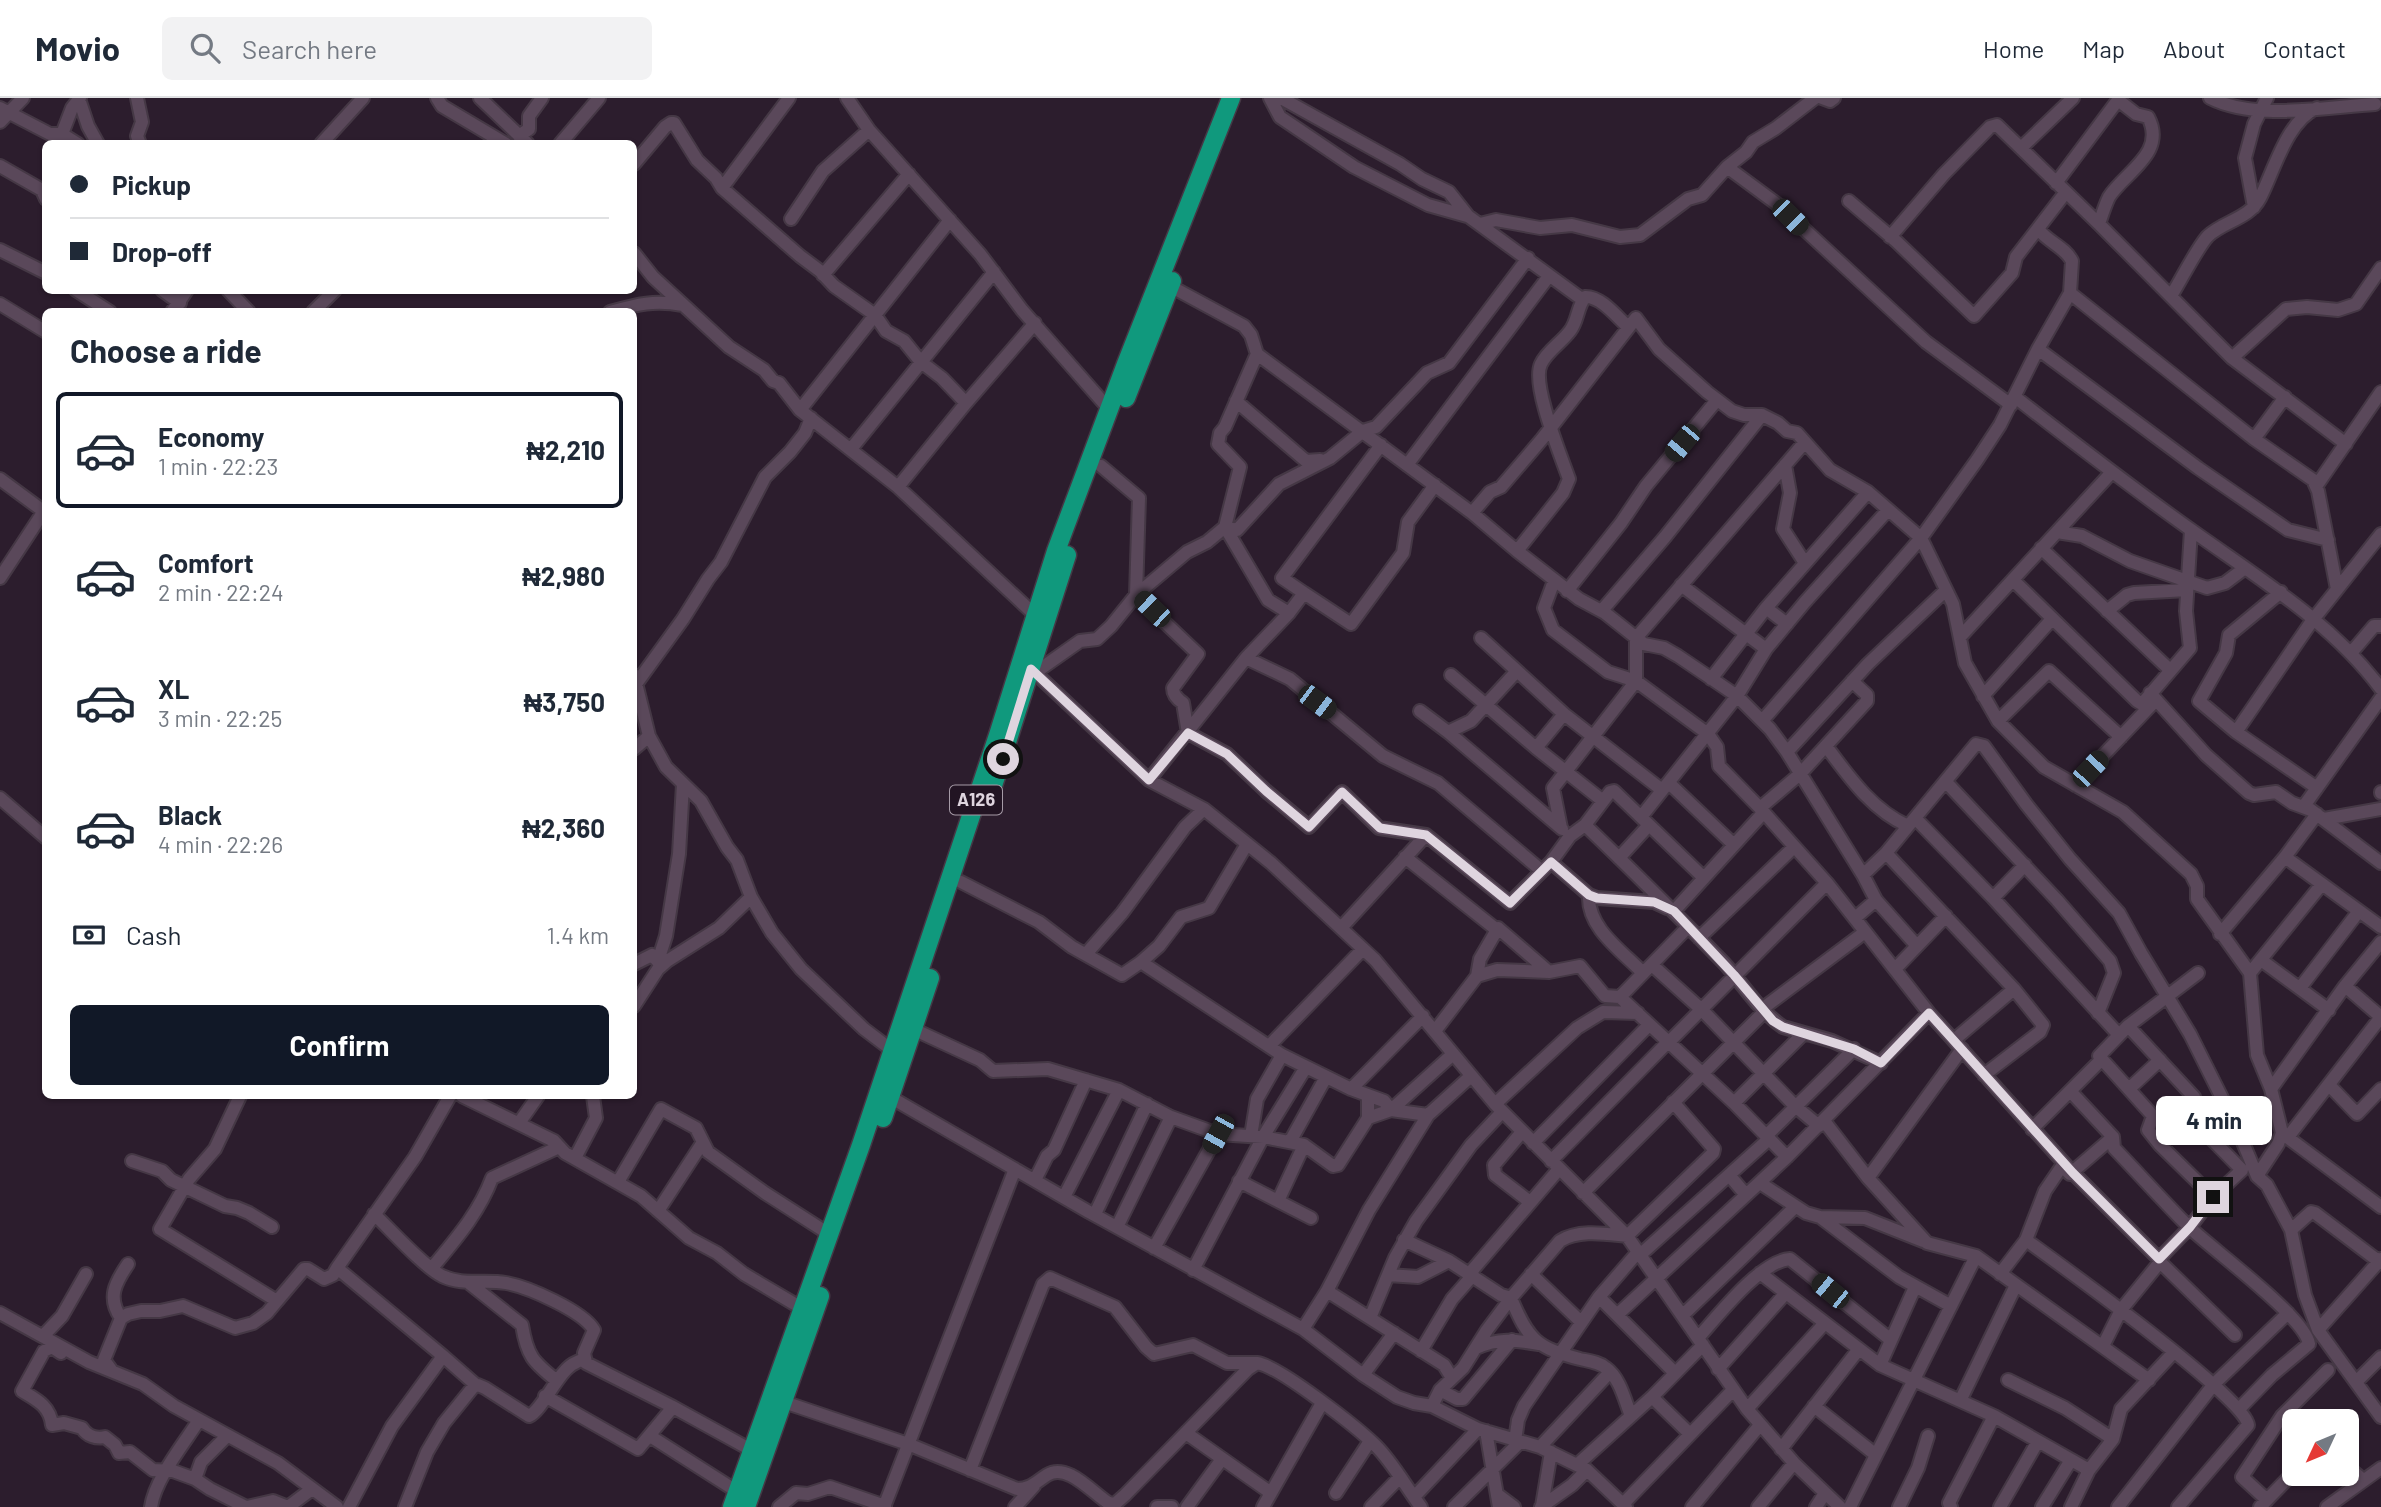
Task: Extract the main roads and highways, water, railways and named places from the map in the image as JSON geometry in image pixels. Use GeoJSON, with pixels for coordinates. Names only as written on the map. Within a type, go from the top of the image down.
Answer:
{"type":"FeatureCollection","features":[{"type":"Feature","properties":{"kind":"highway","name":"A126"},"geometry":{"type":"LineString","coordinates":[[739,1502],[753,1451],[778,1400],[803,1309],[893,1051],[1056,551],[1231,98]]}},
{"type":"Feature","properties":{"kind":"highway","name":"A126"},"geometry":{"type":"LineString","coordinates":[[739,1502],[890,1097],[1033,671],[1057,583],[1198,218],[1241,98]]}}]}
